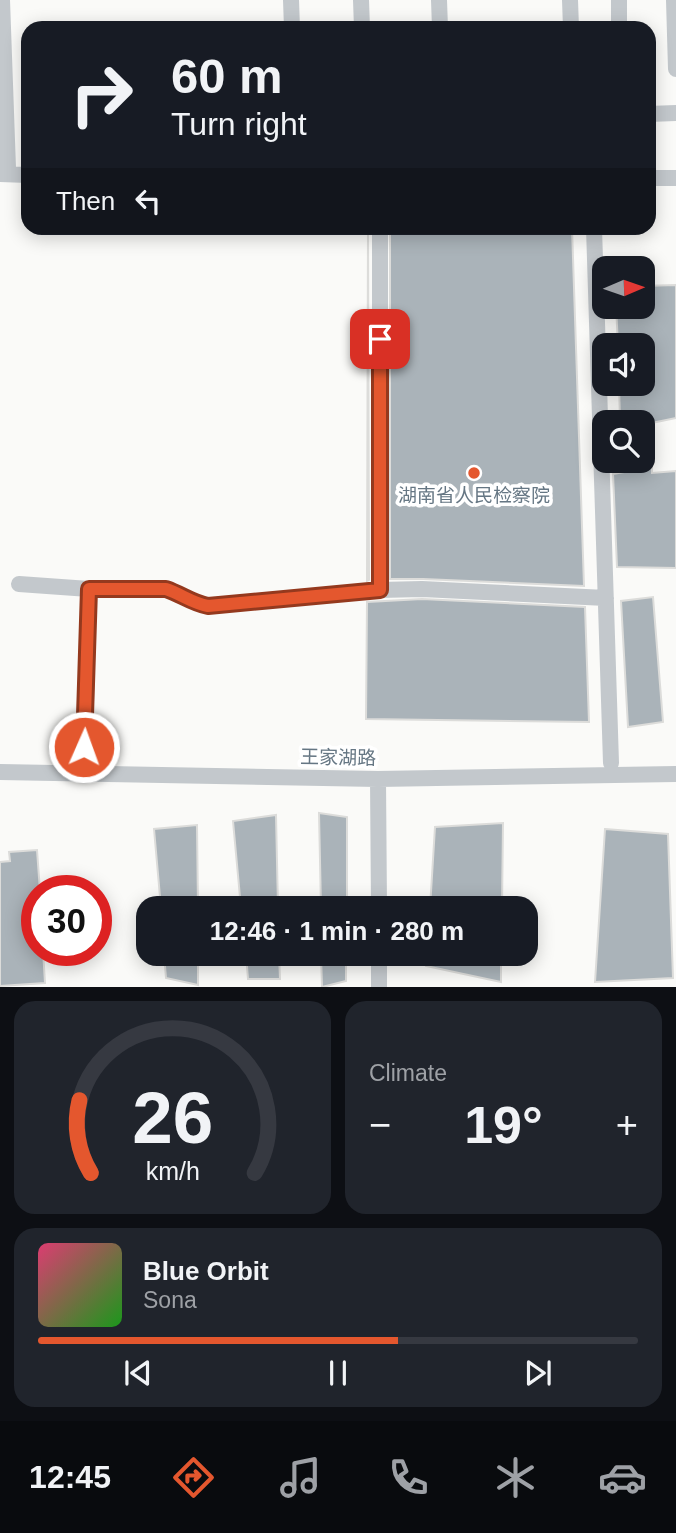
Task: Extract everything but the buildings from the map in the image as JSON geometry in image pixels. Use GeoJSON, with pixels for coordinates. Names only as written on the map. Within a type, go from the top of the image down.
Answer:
{"type":"FeatureCollection","features":[{"type":"Feature","properties":{"kind":"street"},"geometry":{"type":"LineString","coordinates":[[2,0],[4,171]]}},
{"type":"Feature","properties":{"kind":"street"},"geometry":{"type":"LineString","coordinates":[[292,0],[292,21]]}},
{"type":"Feature","properties":{"kind":"street"},"geometry":{"type":"LineString","coordinates":[[361,0],[362,21]]}},
{"type":"Feature","properties":{"kind":"street"},"geometry":{"type":"LineString","coordinates":[[439,0],[440,21]]}},
{"type":"Feature","properties":{"kind":"street"},"geometry":{"type":"LineString","coordinates":[[570,0],[571,21]]}},
{"type":"Feature","properties":{"kind":"street"},"geometry":{"type":"LineString","coordinates":[[619,0],[619,21]]}},
{"type":"Feature","properties":{"kind":"street"},"geometry":{"type":"LineString","coordinates":[[674,0],[676,69]]}},
{"type":"Feature","properties":{"kind":"street"},"geometry":{"type":"LineString","coordinates":[[656,114],[676,113]]}},
{"type":"Feature","properties":{"kind":"street"},"geometry":{"type":"LineString","coordinates":[[656,178],[676,178]]}},
{"type":"Feature","properties":{"kind":"street"},"geometry":{"type":"LineString","coordinates":[[380,235],[380,590]]}},
{"type":"Feature","properties":{"kind":"street"},"geometry":{"type":"LineString","coordinates":[[594,235],[611,763]]}},
{"type":"Feature","properties":{"kind":"street"},"geometry":{"type":"LineString","coordinates":[[19,584],[89,589],[166,589],[178,593],[192,603],[208,606],[380,590],[422,589],[606,598]]}},
{"type":"Feature","properties":{"kind":"street"},"geometry":{"type":"LineString","coordinates":[[83,774],[89,589]]}},
{"type":"Feature","properties":{"kind":"street","name":"王家湖路"},"geometry":{"type":"LineString","coordinates":[[0,772],[378,779],[676,774]]}},
{"type":"Feature","properties":{"kind":"street"},"geometry":{"type":"LineString","coordinates":[[378,779],[379,896]]}},
{"type":"Feature","properties":{"kind":"street"},"geometry":{"type":"LineString","coordinates":[[379,966],[379,987]]}},
{"type":"Feature","properties":{"kind":"place","name":"湖南省人民检察院"},"geometry":{"type":"Point","coordinates":[474,473]}},
{"type":"Feature","properties":{"kind":"route"},"geometry":{"type":"LineString","coordinates":[[84,747],[89,589],[166,589],[178,593],[192,603],[208,606],[380,590],[380,339]]}}]}
